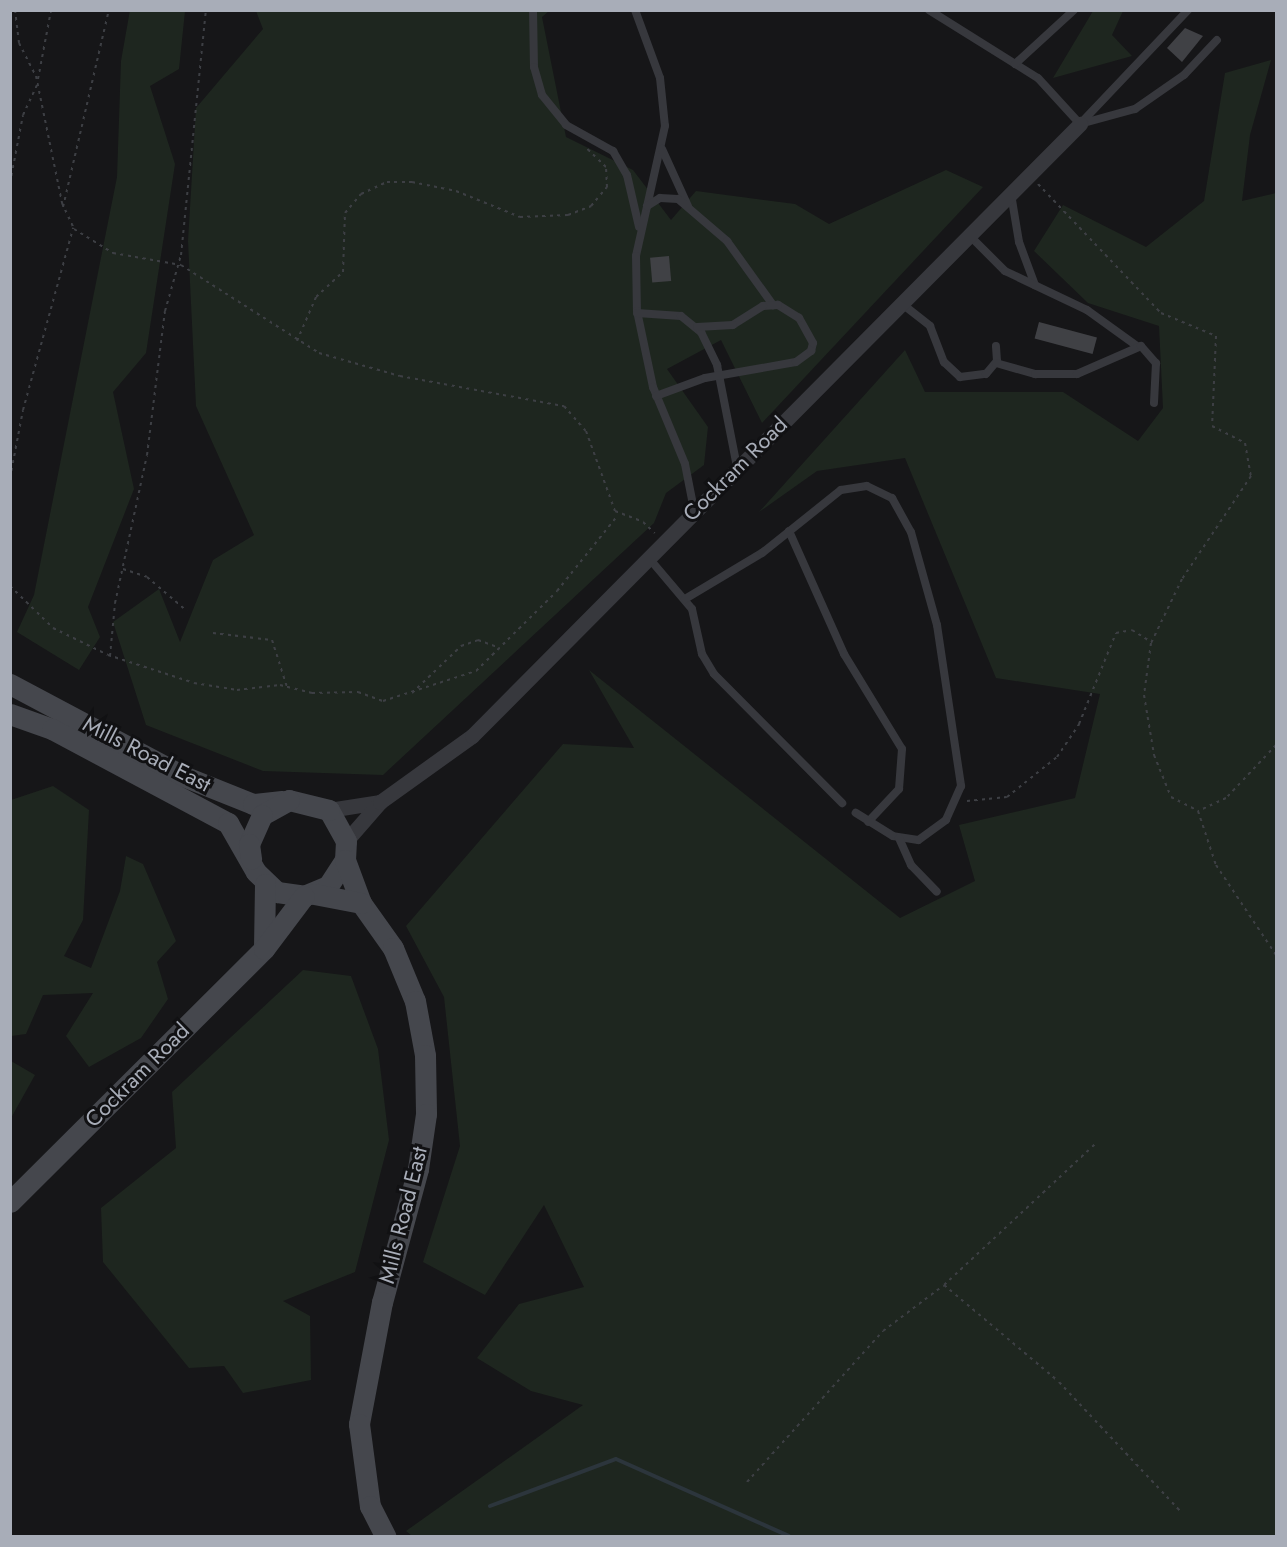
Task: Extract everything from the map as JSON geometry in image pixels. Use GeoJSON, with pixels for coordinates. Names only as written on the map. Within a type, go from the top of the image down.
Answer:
{"type":"FeatureCollection","features":[{"type":"Feature","properties":{"kind":"main road","name":"Mills Road East"},"geometry":{"type":"LineString","coordinates":[[10,684],[183,776],[253,804],[289,800]]}},
{"type":"Feature","properties":{"kind":"main road","name":"Mills Road East"},"geometry":{"type":"LineString","coordinates":[[10,714],[52,729],[228,823],[250,859]]}},
{"type":"Feature","properties":{"kind":"main road"},"geometry":{"type":"LineString","coordinates":[[264,949],[265,884],[250,859],[251,836],[262,815],[289,800],[329,810],[346,850],[328,886],[309,895]]}},
{"type":"Feature","properties":{"kind":"main road","name":"Mills Road East"},"geometry":{"type":"LineString","coordinates":[[346,850],[361,903],[393,948],[416,1001],[425,1054],[426,1114],[418,1169],[382,1302],[359,1424],[370,1506],[385,1536]]}},
{"type":"Feature","properties":{"kind":"main road"},"geometry":{"type":"LineString","coordinates":[[265,884],[309,895],[361,903]]}},
{"type":"Feature","properties":{"kind":"main road","name":"Cockram Road"},"geometry":{"type":"LineString","coordinates":[[10,1202],[264,949],[309,895]]}},
{"type":"Feature","properties":{"kind":"street","name":"Cockram Road"},"geometry":{"type":"LineString","coordinates":[[346,850],[380,802],[472,736],[1080,124]]}},
{"type":"Feature","properties":{"kind":"street","name":"Cockram Road"},"geometry":{"type":"LineString","coordinates":[[329,810],[380,802]]}},
{"type":"Feature","properties":{"kind":"lane"},"geometry":{"type":"LineString","coordinates":[[533,10],[534,67],[542,94],[550,108],[580,132],[604,142],[620,162],[640,231]]}},
{"type":"Feature","properties":{"kind":"lane"},"geometry":{"type":"LineString","coordinates":[[635,10],[660,78],[662,146],[640,231],[638,314],[656,396],[685,464],[694,510]]}},
{"type":"Feature","properties":{"kind":"lane"},"geometry":{"type":"LineString","coordinates":[[929,10],[1050,88],[1080,124]]}},
{"type":"Feature","properties":{"kind":"lane"},"geometry":{"type":"LineString","coordinates":[[1015,64],[1074,10]]}},
{"type":"Feature","properties":{"kind":"lane"},"geometry":{"type":"LineString","coordinates":[[1080,124],[1188,10]]}},
{"type":"Feature","properties":{"kind":"lane"},"geometry":{"type":"LineString","coordinates":[[1080,124],[1135,109],[1184,75],[1217,40]]}},
{"type":"Feature","properties":{"kind":"lane"},"geometry":{"type":"LineString","coordinates":[[662,146],[688,208]]}},
{"type":"Feature","properties":{"kind":"lane"},"geometry":{"type":"LineString","coordinates":[[1011,193],[1019,242],[1035,285]]}},
{"type":"Feature","properties":{"kind":"lane"},"geometry":{"type":"LineString","coordinates":[[647,206],[669,197],[688,208],[732,247],[773,305],[799,318],[808,331],[811,351],[796,362],[719,375],[656,396]]}},
{"type":"Feature","properties":{"kind":"lane"},"geometry":{"type":"LineString","coordinates":[[969,235],[1005,271],[1114,325],[1137,346],[1147,349],[1156,363],[1154,403]]}},
{"type":"Feature","properties":{"kind":"lane"},"geometry":{"type":"LineString","coordinates":[[901,303],[930,326],[954,374],[976,378],[996,363]]}},
{"type":"Feature","properties":{"kind":"lane"},"geometry":{"type":"LineString","coordinates":[[697,327],[745,322],[763,306],[773,305]]}},
{"type":"Feature","properties":{"kind":"lane"},"geometry":{"type":"LineString","coordinates":[[638,314],[681,316],[697,327],[719,375],[737,467]]}},
{"type":"Feature","properties":{"kind":"lane"},"geometry":{"type":"LineString","coordinates":[[996,346],[996,363]]}},
{"type":"Feature","properties":{"kind":"lane"},"geometry":{"type":"LineString","coordinates":[[996,363],[1035,374],[1077,374],[1137,346]]}},
{"type":"Feature","properties":{"kind":"lane"},"geometry":{"type":"LineString","coordinates":[[685,599],[852,487],[881,490],[902,512],[944,657],[960,774],[958,800],[927,836],[899,838],[856,813]]}},
{"type":"Feature","properties":{"kind":"lane"},"geometry":{"type":"LineString","coordinates":[[789,531],[844,654],[903,749],[899,789],[868,822]]}},
{"type":"Feature","properties":{"kind":"lane"},"geometry":{"type":"LineString","coordinates":[[648,557],[685,599],[714,674],[842,803]]}},
{"type":"Feature","properties":{"kind":"lane"},"geometry":{"type":"LineString","coordinates":[[899,838],[911,865],[937,892]]}},
{"type":"Feature","properties":{"kind":"path"},"geometry":{"type":"LineString","coordinates":[[15,10],[18,43],[38,82],[63,207],[73,228],[113,253],[179,264],[297,342],[400,376],[564,406],[586,431],[618,515]]}},
{"type":"Feature","properties":{"kind":"path"},"geometry":{"type":"LineString","coordinates":[[10,183],[23,115],[38,82],[51,10]]}},
{"type":"Feature","properties":{"kind":"path"},"geometry":{"type":"LineString","coordinates":[[63,207],[109,10]]}},
{"type":"Feature","properties":{"kind":"path"},"geometry":{"type":"LineString","coordinates":[[110,656],[123,569],[147,455],[165,311],[179,264],[206,10]]}},
{"type":"Feature","properties":{"kind":"path"},"geometry":{"type":"LineString","coordinates":[[297,342],[316,297],[343,272],[345,213],[361,194],[400,181],[456,191],[520,217],[583,212],[603,194],[608,171],[589,153],[580,132]]}},
{"type":"Feature","properties":{"kind":"path"},"geometry":{"type":"LineString","coordinates":[[1029,175],[1161,313],[1216,336],[1212,426],[1245,443],[1251,476],[1182,579],[1151,642],[1144,695],[1154,755],[1176,803],[1198,811],[1226,798],[1276,745]]}},
{"type":"Feature","properties":{"kind":"path"},"geometry":{"type":"LineString","coordinates":[[10,478],[23,410],[73,228]]}},
{"type":"Feature","properties":{"kind":"path"},"geometry":{"type":"LineString","coordinates":[[618,515],[643,522],[663,542]]}},
{"type":"Feature","properties":{"kind":"path"},"geometry":{"type":"LineString","coordinates":[[10,586],[39,619],[110,656],[237,690],[287,687],[312,693],[358,692],[383,701],[464,679],[500,648],[557,591],[618,515]]}},
{"type":"Feature","properties":{"kind":"path"},"geometry":{"type":"LineString","coordinates":[[123,569],[147,577],[187,611]]}},
{"type":"Feature","properties":{"kind":"path"},"geometry":{"type":"LineString","coordinates":[[958,800],[997,800],[1033,780],[1057,757],[1079,724],[1116,633],[1132,630],[1151,642]]}},
{"type":"Feature","properties":{"kind":"path"},"geometry":{"type":"LineString","coordinates":[[213,633],[272,640],[287,687]]}},
{"type":"Feature","properties":{"kind":"path"},"geometry":{"type":"LineString","coordinates":[[410,695],[461,646],[478,640],[500,648]]}},
{"type":"Feature","properties":{"kind":"path"},"geometry":{"type":"LineString","coordinates":[[1198,811],[1216,865],[1276,955]]}},
{"type":"Feature","properties":{"kind":"path"},"geometry":{"type":"LineString","coordinates":[[747,1482],[883,1331],[944,1285],[1095,1144]]}},
{"type":"Feature","properties":{"kind":"path"},"geometry":{"type":"LineString","coordinates":[[944,1285],[1059,1382],[1180,1511]]}},
{"type":"Feature","properties":{"kind":"shaded area"},"geometry":{"type":"Polygon","coordinates":[[[130,10],[185,11],[179,69],[150,86],[175,164],[146,353],[113,392],[134,489],[88,607],[100,637],[79,670],[17,632],[34,595],[117,177],[121,61],[130,10]]]}},
{"type":"Feature","properties":{"kind":"shaded area"},"geometry":{"type":"Polygon","coordinates":[[[256,11],[549,11],[542,17],[566,137],[633,170],[671,220],[696,191],[795,204],[829,224],[946,170],[983,187],[762,423],[721,340],[667,369],[708,427],[704,465],[666,493],[654,523],[383,775],[263,771],[146,725],[113,622],[159,589],[180,642],[213,560],[254,535],[196,406],[188,241],[196,108],[263,29],[256,11]]]}},
{"type":"Feature","properties":{"kind":"shaded area"},"geometry":{"type":"Polygon","coordinates":[[[1093,11],[1123,11],[1112,35],[1132,56],[1053,78],[1093,11]]]}},
{"type":"Feature","properties":{"kind":"shaded area"},"geometry":{"type":"Polygon","coordinates":[[[1271,60],[1250,135],[1242,201],[1276,193],[1276,1536],[412,1536],[406,1531],[583,1405],[531,1391],[477,1358],[519,1304],[584,1287],[544,1205],[485,1295],[423,1262],[460,1146],[444,997],[406,926],[563,744],[634,748],[589,670],[900,918],[975,881],[959,825],[1075,798],[1100,694],[996,678],[905,458],[817,471],[759,512],[905,350],[925,392],[1063,392],[1138,441],[1163,408],[1159,326],[1088,303],[1034,251],[1063,205],[1146,247],[1204,201],[1225,73],[1271,60]]]}},
{"type":"Feature","properties":{"kind":"shaded area"},"geometry":{"type":"Polygon","coordinates":[[[53,786],[89,810],[83,920],[64,956],[91,968],[120,891],[126,856],[143,864],[176,941],[157,962],[168,999],[141,1038],[89,1067],[66,1036],[93,993],[43,995],[26,1034],[11,1036],[11,800],[53,786]]]}},
{"type":"Feature","properties":{"kind":"shaded area"},"geometry":{"type":"Polygon","coordinates":[[[303,970],[351,976],[378,1049],[389,1140],[355,1272],[283,1301],[310,1316],[311,1380],[243,1393],[224,1366],[189,1368],[103,1262],[101,1208],[176,1148],[172,1092],[303,970]]]}},
{"type":"Feature","properties":{"kind":"shaded area"},"geometry":{"type":"Polygon","coordinates":[[[11,1061],[35,1075],[11,1118],[11,1061]]]}},
{"type":"Feature","properties":{"kind":"building"},"geometry":{"type":"Polygon","coordinates":[[[1185,28],[1203,36],[1182,62],[1167,48],[1185,28]]]}},
{"type":"Feature","properties":{"kind":"building"},"geometry":{"type":"Polygon","coordinates":[[[669,256],[671,281],[652,283],[650,258],[669,256]]]}},
{"type":"Feature","properties":{"kind":"building"},"geometry":{"type":"Polygon","coordinates":[[[1039,322],[1097,338],[1093,354],[1035,338],[1039,322]]]}},
{"type":"Feature","properties":{"kind":"waterway"},"geometry":{"type":"LineString","coordinates":[[490,1506],[616,1459],[789,1536]]}}]}
